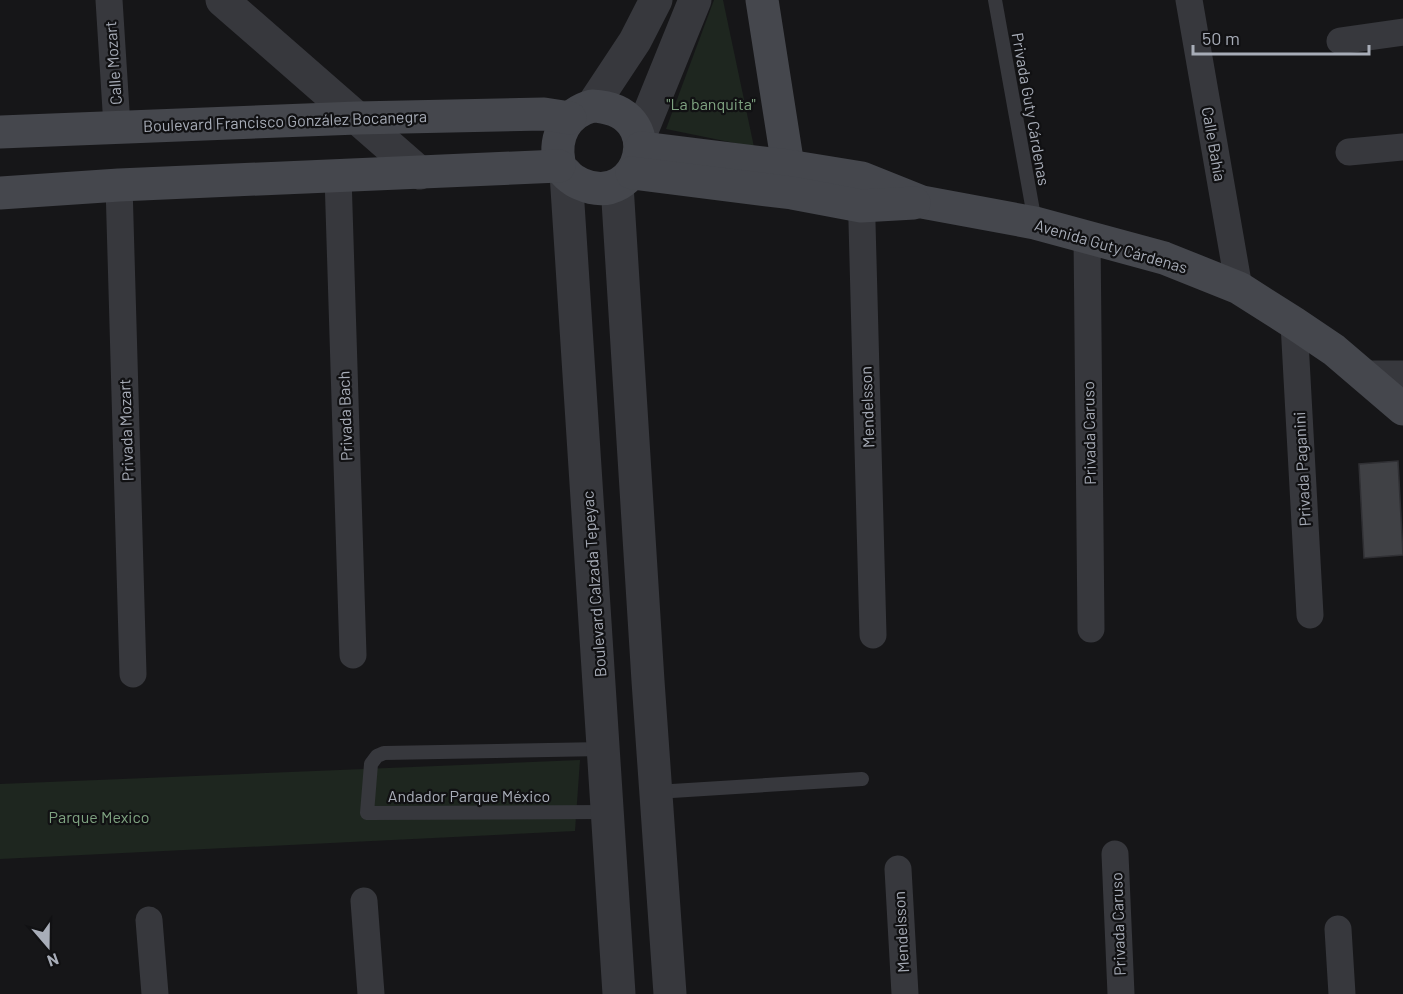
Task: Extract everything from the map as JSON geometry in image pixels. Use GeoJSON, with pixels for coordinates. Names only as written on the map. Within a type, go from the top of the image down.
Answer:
{"type":"FeatureCollection","features":[{"type":"Feature","properties":{"kind":"main road"},"geometry":{"type":"LineString","coordinates":[[762,0],[788,166]]}},
{"type":"Feature","properties":{"kind":"main road"},"geometry":{"type":"LineString","coordinates":[[608,107],[622,113],[633,124],[632,161],[603,189],[590,188],[577,182],[563,170],[558,141],[562,128],[581,112],[608,107]]}},
{"type":"Feature","properties":{"kind":"main road","name":"Boulevard Francisco González Bocanegra"},"geometry":{"type":"LineString","coordinates":[[0,132],[117,126],[581,112]]}},
{"type":"Feature","properties":{"kind":"main road","name":"Avenida Guty Cárdenas"},"geometry":{"type":"LineString","coordinates":[[632,161],[788,166],[861,192]]}},
{"type":"Feature","properties":{"kind":"main road","name":"Avenida Guty Cárdenas"},"geometry":{"type":"LineString","coordinates":[[632,161],[792,193],[861,192],[922,202],[1035,223],[1164,258],[1239,288],[1334,350],[1403,409]]}},
{"type":"Feature","properties":{"kind":"main road"},"geometry":{"type":"LineString","coordinates":[[0,193],[119,185],[338,176],[563,170]]}},
{"type":"Feature","properties":{"kind":"street","name":"Calle Mozart"},"geometry":{"type":"LineString","coordinates":[[109,0],[117,126]]}},
{"type":"Feature","properties":{"kind":"street"},"geometry":{"type":"LineString","coordinates":[[222,0],[251,14],[357,118],[420,173]]}},
{"type":"Feature","properties":{"kind":"street"},"geometry":{"type":"LineString","coordinates":[[581,112],[635,41],[656,0]]}},
{"type":"Feature","properties":{"kind":"street"},"geometry":{"type":"LineString","coordinates":[[670,994],[648,681],[632,161],[695,0]]}},
{"type":"Feature","properties":{"kind":"street","name":"Calle Bahía"},"geometry":{"type":"LineString","coordinates":[[1189,0],[1239,288]]}},
{"type":"Feature","properties":{"kind":"street"},"geometry":{"type":"LineString","coordinates":[[1340,41],[1403,32]]}},
{"type":"Feature","properties":{"kind":"street"},"geometry":{"type":"LineString","coordinates":[[1349,152],[1403,147]]}},
{"type":"Feature","properties":{"kind":"street","name":"Boulevard Calzada Tepeyac"},"geometry":{"type":"LineString","coordinates":[[563,170],[600,681],[606,812],[619,994]]}},
{"type":"Feature","properties":{"kind":"street","name":"Privada Bach"},"geometry":{"type":"LineString","coordinates":[[338,176],[353,655]]}},
{"type":"Feature","properties":{"kind":"street","name":"Privada Mozart"},"geometry":{"type":"LineString","coordinates":[[119,185],[133,674]]}},
{"type":"Feature","properties":{"kind":"street","name":"Mendelsson"},"geometry":{"type":"LineString","coordinates":[[861,192],[873,635]]}},
{"type":"Feature","properties":{"kind":"street","name":"Privada Caruso"},"geometry":{"type":"LineString","coordinates":[[1087,236],[1091,629]]}},
{"type":"Feature","properties":{"kind":"street","name":"Privada Paganini"},"geometry":{"type":"LineString","coordinates":[[1294,323],[1310,615]]}},
{"type":"Feature","properties":{"kind":"street"},"geometry":{"type":"LineString","coordinates":[[1364,374],[1403,374]]}},
{"type":"Feature","properties":{"kind":"street"},"geometry":{"type":"LineString","coordinates":[[600,681],[648,681]]}},
{"type":"Feature","properties":{"kind":"street","name":"Privada Caruso"},"geometry":{"type":"LineString","coordinates":[[1115,854],[1121,994]]}},
{"type":"Feature","properties":{"kind":"street"},"geometry":{"type":"LineString","coordinates":[[610,862],[660,856]]}},
{"type":"Feature","properties":{"kind":"street","name":"Mendelsson"},"geometry":{"type":"LineString","coordinates":[[898,869],[905,994]]}},
{"type":"Feature","properties":{"kind":"street"},"geometry":{"type":"LineString","coordinates":[[364,901],[371,994]]}},
{"type":"Feature","properties":{"kind":"street"},"geometry":{"type":"LineString","coordinates":[[149,920],[155,994]]}},
{"type":"Feature","properties":{"kind":"street"},"geometry":{"type":"LineString","coordinates":[[1338,929],[1342,994]]}},
{"type":"Feature","properties":{"kind":"lane","name":"Privada Guty Cárdenas"},"geometry":{"type":"LineString","coordinates":[[995,0],[1035,223]]}},
{"type":"Feature","properties":{"kind":"lane","name":"Andador Parque México"},"geometry":{"type":"LineString","coordinates":[[603,749],[384,753],[376,756],[371,764],[367,813],[606,812]]}},
{"type":"Feature","properties":{"kind":"lane"},"geometry":{"type":"LineString","coordinates":[[656,792],[862,779]]}},
{"type":"Feature","properties":{"kind":"green space","name":"\"La banquita\""},"geometry":{"type":"Polygon","coordinates":[[[714,0],[723,0],[754,147],[666,129],[714,0]]]}},
{"type":"Feature","properties":{"kind":"green space","name":"Parque Mexico"},"geometry":{"type":"Polygon","coordinates":[[[580,760],[575,831],[0,859],[0,784],[580,760]]]}},
{"type":"Feature","properties":{"kind":"building"},"geometry":{"type":"Polygon","coordinates":[[[1398,461],[1403,555],[1364,558],[1359,464],[1398,461]]]}}]}
